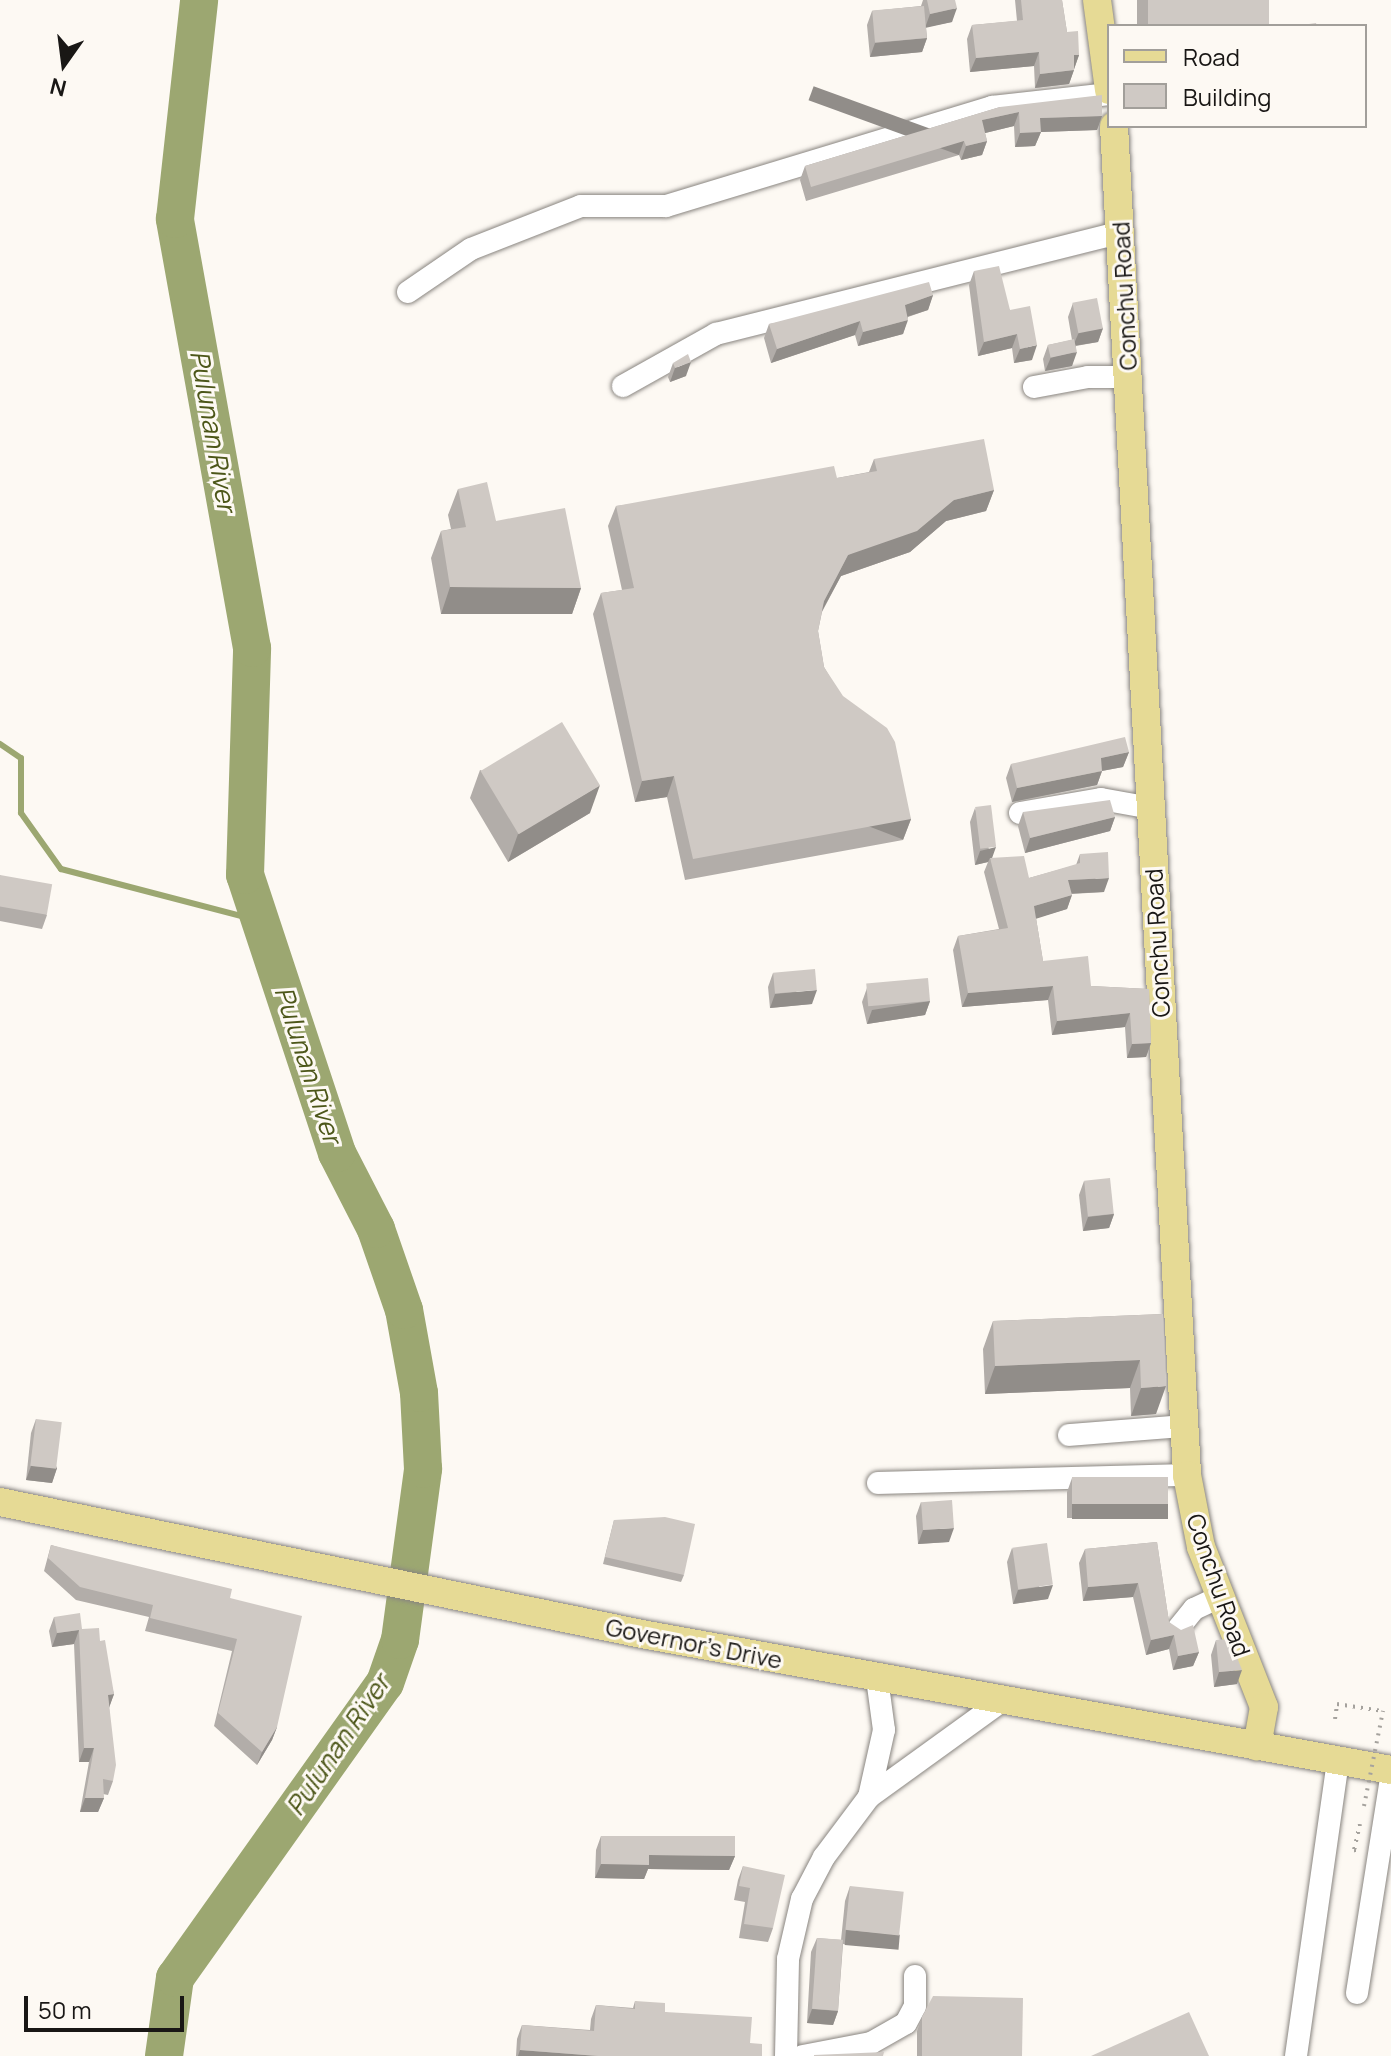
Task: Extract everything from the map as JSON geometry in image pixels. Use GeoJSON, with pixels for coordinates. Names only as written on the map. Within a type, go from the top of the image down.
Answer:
{"type":"FeatureCollection","features":[{"type":"Feature","properties":{"kind":"main road"},"geometry":{"type":"LineString","coordinates":[[1097,0],[1107,77]]}},
{"type":"Feature","properties":{"kind":"main road","name":"Conchu Road"},"geometry":{"type":"LineString","coordinates":[[1114,128],[1187,1475],[1201,1547],[1264,1707],[1257,1746]]}},
{"type":"Feature","properties":{"kind":"main road","name":"Governor's Drive"},"geometry":{"type":"LineString","coordinates":[[0,1502],[598,1625],[1391,1770]]}},
{"type":"Feature","properties":{"kind":"street"},"geometry":{"type":"LineString","coordinates":[[408,292],[471,249],[581,206],[666,206],[992,107],[1107,92]]}},
{"type":"Feature","properties":{"kind":"street"},"geometry":{"type":"LineString","coordinates":[[623,386],[716,334],[1121,232]]}},
{"type":"Feature","properties":{"kind":"street"},"geometry":{"type":"LineString","coordinates":[[1034,387],[1088,377],[1129,377]]}},
{"type":"Feature","properties":{"kind":"street"},"geometry":{"type":"LineString","coordinates":[[1020,813],[1101,799],[1151,808]]}},
{"type":"Feature","properties":{"kind":"street"},"geometry":{"type":"LineString","coordinates":[[1069,1435],[1184,1426]]}},
{"type":"Feature","properties":{"kind":"street"},"geometry":{"type":"LineString","coordinates":[[878,1483],[1187,1475]]}},
{"type":"Feature","properties":{"kind":"street"},"geometry":{"type":"LineString","coordinates":[[1177,1630],[1194,1609],[1220,1597]]}},
{"type":"Feature","properties":{"kind":"street"},"geometry":{"type":"LineString","coordinates":[[869,1797],[884,1730],[877,1678]]}},
{"type":"Feature","properties":{"kind":"street"},"geometry":{"type":"LineString","coordinates":[[786,2056],[788,1959],[802,1899],[824,1857],[869,1797],[1003,1700]]}},
{"type":"Feature","properties":{"kind":"street"},"geometry":{"type":"LineString","coordinates":[[1296,2056],[1338,1760]]}},
{"type":"Feature","properties":{"kind":"street"},"geometry":{"type":"LineString","coordinates":[[1357,1993],[1391,1779]]}},
{"type":"Feature","properties":{"kind":"street"},"geometry":{"type":"LineString","coordinates":[[803,2056],[871,2043],[906,2023],[915,2006],[915,1976]]}},
{"type":"Feature","properties":{"kind":"path"},"geometry":{"type":"LineString","coordinates":[[1335,1719],[1337,1704],[1383,1711],[1354,1850]]}},
{"type":"Feature","properties":{"kind":"building"},"geometry":{"type":"Polygon","coordinates":[[[927,0],[955,0],[957,8],[930,14],[927,0]]]}},
{"type":"Feature","properties":{"kind":"building"},"geometry":{"type":"Polygon","coordinates":[[[1021,0],[1062,0],[1067,32],[1078,31],[1079,55],[1074,55],[1074,70],[1040,74],[1039,52],[976,58],[972,25],[1023,20],[1021,0]]]}},
{"type":"Feature","properties":{"kind":"building"},"geometry":{"type":"Polygon","coordinates":[[[1148,0],[1269,0],[1269,24],[1148,24],[1148,0]]]}},
{"type":"Feature","properties":{"kind":"building"},"geometry":{"type":"Polygon","coordinates":[[[924,6],[927,38],[875,42],[872,11],[924,6]]]}},
{"type":"Feature","properties":{"kind":"building"},"geometry":{"type":"Polygon","coordinates":[[[1102,95],[1102,116],[1040,118],[1041,132],[1020,133],[1019,112],[982,120],[987,141],[966,146],[964,141],[811,187],[805,166],[1000,107],[1102,95]]]}},
{"type":"Feature","properties":{"kind":"building"},"geometry":{"type":"Polygon","coordinates":[[[999,266],[1010,310],[1030,306],[1037,345],[1020,349],[1017,334],[984,342],[974,271],[999,266]]]}},
{"type":"Feature","properties":{"kind":"building"},"geometry":{"type":"Polygon","coordinates":[[[929,282],[933,295],[905,305],[908,320],[863,332],[860,321],[777,349],[769,324],[929,282]]]}},
{"type":"Feature","properties":{"kind":"building"},"geometry":{"type":"Polygon","coordinates":[[[1097,298],[1103,328],[1078,333],[1072,303],[1097,298]]]}},
{"type":"Feature","properties":{"kind":"building"},"geometry":{"type":"Polygon","coordinates":[[[1074,339],[1077,352],[1051,358],[1048,345],[1074,339]]]}},
{"type":"Feature","properties":{"kind":"building"},"geometry":{"type":"Polygon","coordinates":[[[688,354],[691,362],[675,368],[673,363],[688,354]]]}},
{"type":"Feature","properties":{"kind":"building"},"geometry":{"type":"Polygon","coordinates":[[[984,439],[994,490],[954,500],[917,531],[848,555],[824,601],[818,631],[824,667],[843,696],[887,728],[895,742],[911,819],[693,859],[674,776],[642,781],[601,593],[634,588],[616,506],[834,466],[837,478],[877,471],[874,459],[984,439]]]}},
{"type":"Feature","properties":{"kind":"building"},"geometry":{"type":"Polygon","coordinates":[[[487,482],[496,521],[565,508],[581,588],[450,587],[441,531],[466,527],[458,489],[487,482]]]}},
{"type":"Feature","properties":{"kind":"building"},"geometry":{"type":"Polygon","coordinates":[[[562,722],[600,785],[519,834],[481,771],[562,722]]]}},
{"type":"Feature","properties":{"kind":"building"},"geometry":{"type":"Polygon","coordinates":[[[1125,737],[1129,752],[1101,758],[1102,771],[1017,788],[1011,764],[1125,737]]]}},
{"type":"Feature","properties":{"kind":"building"},"geometry":{"type":"Polygon","coordinates":[[[1110,800],[1115,817],[1030,838],[1023,812],[1110,800]]]}},
{"type":"Feature","properties":{"kind":"building"},"geometry":{"type":"Polygon","coordinates":[[[991,805],[996,847],[980,849],[975,807],[991,805]]]}},
{"type":"Feature","properties":{"kind":"building"},"geometry":{"type":"Polygon","coordinates":[[[1108,852],[1109,878],[1068,880],[1072,895],[1034,906],[1043,961],[1088,956],[1091,986],[1149,989],[1151,1043],[1132,1044],[1130,1013],[1057,1021],[1053,986],[968,993],[958,936],[1008,928],[990,858],[1024,856],[1029,878],[1080,863],[1080,854],[1108,852]]]}},
{"type":"Feature","properties":{"kind":"building"},"geometry":{"type":"Polygon","coordinates":[[[0,875],[52,884],[47,915],[0,906],[0,875]]]}},
{"type":"Feature","properties":{"kind":"building"},"geometry":{"type":"Polygon","coordinates":[[[815,969],[817,990],[775,994],[773,973],[815,969]]]}},
{"type":"Feature","properties":{"kind":"building"},"geometry":{"type":"Polygon","coordinates":[[[928,978],[930,1001],[868,1006],[866,983],[928,978]]]}},
{"type":"Feature","properties":{"kind":"building"},"geometry":{"type":"Polygon","coordinates":[[[1110,1178],[1114,1214],[1088,1217],[1084,1181],[1110,1178]]]}},
{"type":"Feature","properties":{"kind":"building"},"geometry":{"type":"Polygon","coordinates":[[[1163,1314],[1166,1386],[1141,1388],[1140,1360],[995,1366],[993,1321],[1163,1314]]]}},
{"type":"Feature","properties":{"kind":"building"},"geometry":{"type":"Polygon","coordinates":[[[36,1419],[62,1422],[56,1469],[30,1466],[36,1419]]]}},
{"type":"Feature","properties":{"kind":"building"},"geometry":{"type":"Polygon","coordinates":[[[1072,1477],[1168,1477],[1168,1504],[1072,1504],[1072,1477]]]}},
{"type":"Feature","properties":{"kind":"building"},"geometry":{"type":"Polygon","coordinates":[[[952,1500],[954,1528],[923,1530],[921,1502],[952,1500]]]}},
{"type":"Feature","properties":{"kind":"building"},"geometry":{"type":"Polygon","coordinates":[[[665,1517],[695,1524],[684,1575],[605,1557],[614,1520],[665,1517]]]}},
{"type":"Feature","properties":{"kind":"building"},"geometry":{"type":"Polygon","coordinates":[[[1157,1542],[1169,1622],[1181,1630],[1193,1625],[1199,1652],[1178,1656],[1174,1635],[1151,1640],[1138,1583],[1088,1587],[1085,1549],[1157,1542]]]}},
{"type":"Feature","properties":{"kind":"building"},"geometry":{"type":"Polygon","coordinates":[[[1047,1543],[1053,1585],[1018,1589],[1012,1548],[1047,1543]]]}},
{"type":"Feature","properties":{"kind":"building"},"geometry":{"type":"Polygon","coordinates":[[[51,1545],[232,1589],[230,1598],[302,1616],[277,1727],[262,1752],[218,1713],[237,1639],[150,1618],[153,1605],[80,1587],[48,1558],[51,1545]]]}},
{"type":"Feature","properties":{"kind":"building"},"geometry":{"type":"Polygon","coordinates":[[[80,1613],[82,1629],[99,1628],[100,1641],[105,1640],[114,1694],[108,1695],[116,1765],[113,1781],[103,1779],[104,1798],[85,1798],[94,1748],[84,1748],[79,1630],[57,1633],[54,1617],[80,1613]]]}},
{"type":"Feature","properties":{"kind":"building"},"geometry":{"type":"Polygon","coordinates":[[[1230,1639],[1242,1670],[1219,1672],[1216,1640],[1230,1639]]]}},
{"type":"Feature","properties":{"kind":"building"},"geometry":{"type":"Polygon","coordinates":[[[601,1836],[735,1836],[735,1856],[649,1855],[649,1865],[601,1864],[601,1836]]]}},
{"type":"Feature","properties":{"kind":"building"},"geometry":{"type":"Polygon","coordinates":[[[743,1866],[785,1875],[773,1928],[744,1924],[750,1888],[739,1886],[743,1866]]]}},
{"type":"Feature","properties":{"kind":"building"},"geometry":{"type":"Polygon","coordinates":[[[850,1886],[904,1892],[899,1935],[845,1930],[850,1886]]]}},
{"type":"Feature","properties":{"kind":"building"},"geometry":{"type":"Polygon","coordinates":[[[817,1938],[843,1940],[838,2011],[812,2009],[817,1938]]]}},
{"type":"Feature","properties":{"kind":"building"},"geometry":{"type":"Polygon","coordinates":[[[933,1996],[1023,1998],[1022,2056],[922,2056],[922,2017],[933,1996]]]}},
{"type":"Feature","properties":{"kind":"building"},"geometry":{"type":"Polygon","coordinates":[[[635,2001],[665,2003],[665,2012],[752,2017],[750,2043],[762,2044],[762,2056],[598,2056],[520,2050],[522,2025],[594,2031],[596,2005],[635,2009],[635,2001]]]}},
{"type":"Feature","properties":{"kind":"building"},"geometry":{"type":"Polygon","coordinates":[[[1189,2012],[1209,2056],[1091,2056],[1189,2012]]]}},
{"type":"Feature","properties":{"kind":"building"},"geometry":{"type":"Polygon","coordinates":[[[884,2052],[883,2056],[814,2056],[814,2055],[884,2052]]]}},
{"type":"Feature","properties":{"kind":"waterway","name":"Pulunan River"},"geometry":{"type":"LineString","coordinates":[[164,2056],[175,1978],[385,1683],[400,1640],[423,1469],[419,1393],[404,1310],[376,1229],[337,1153],[245,875],[252,648],[175,219],[199,0]]}},
{"type":"Feature","properties":{"kind":"waterway"},"geometry":{"type":"LineString","coordinates":[[0,744],[21,758],[21,813],[61,869],[260,921]]}}]}
